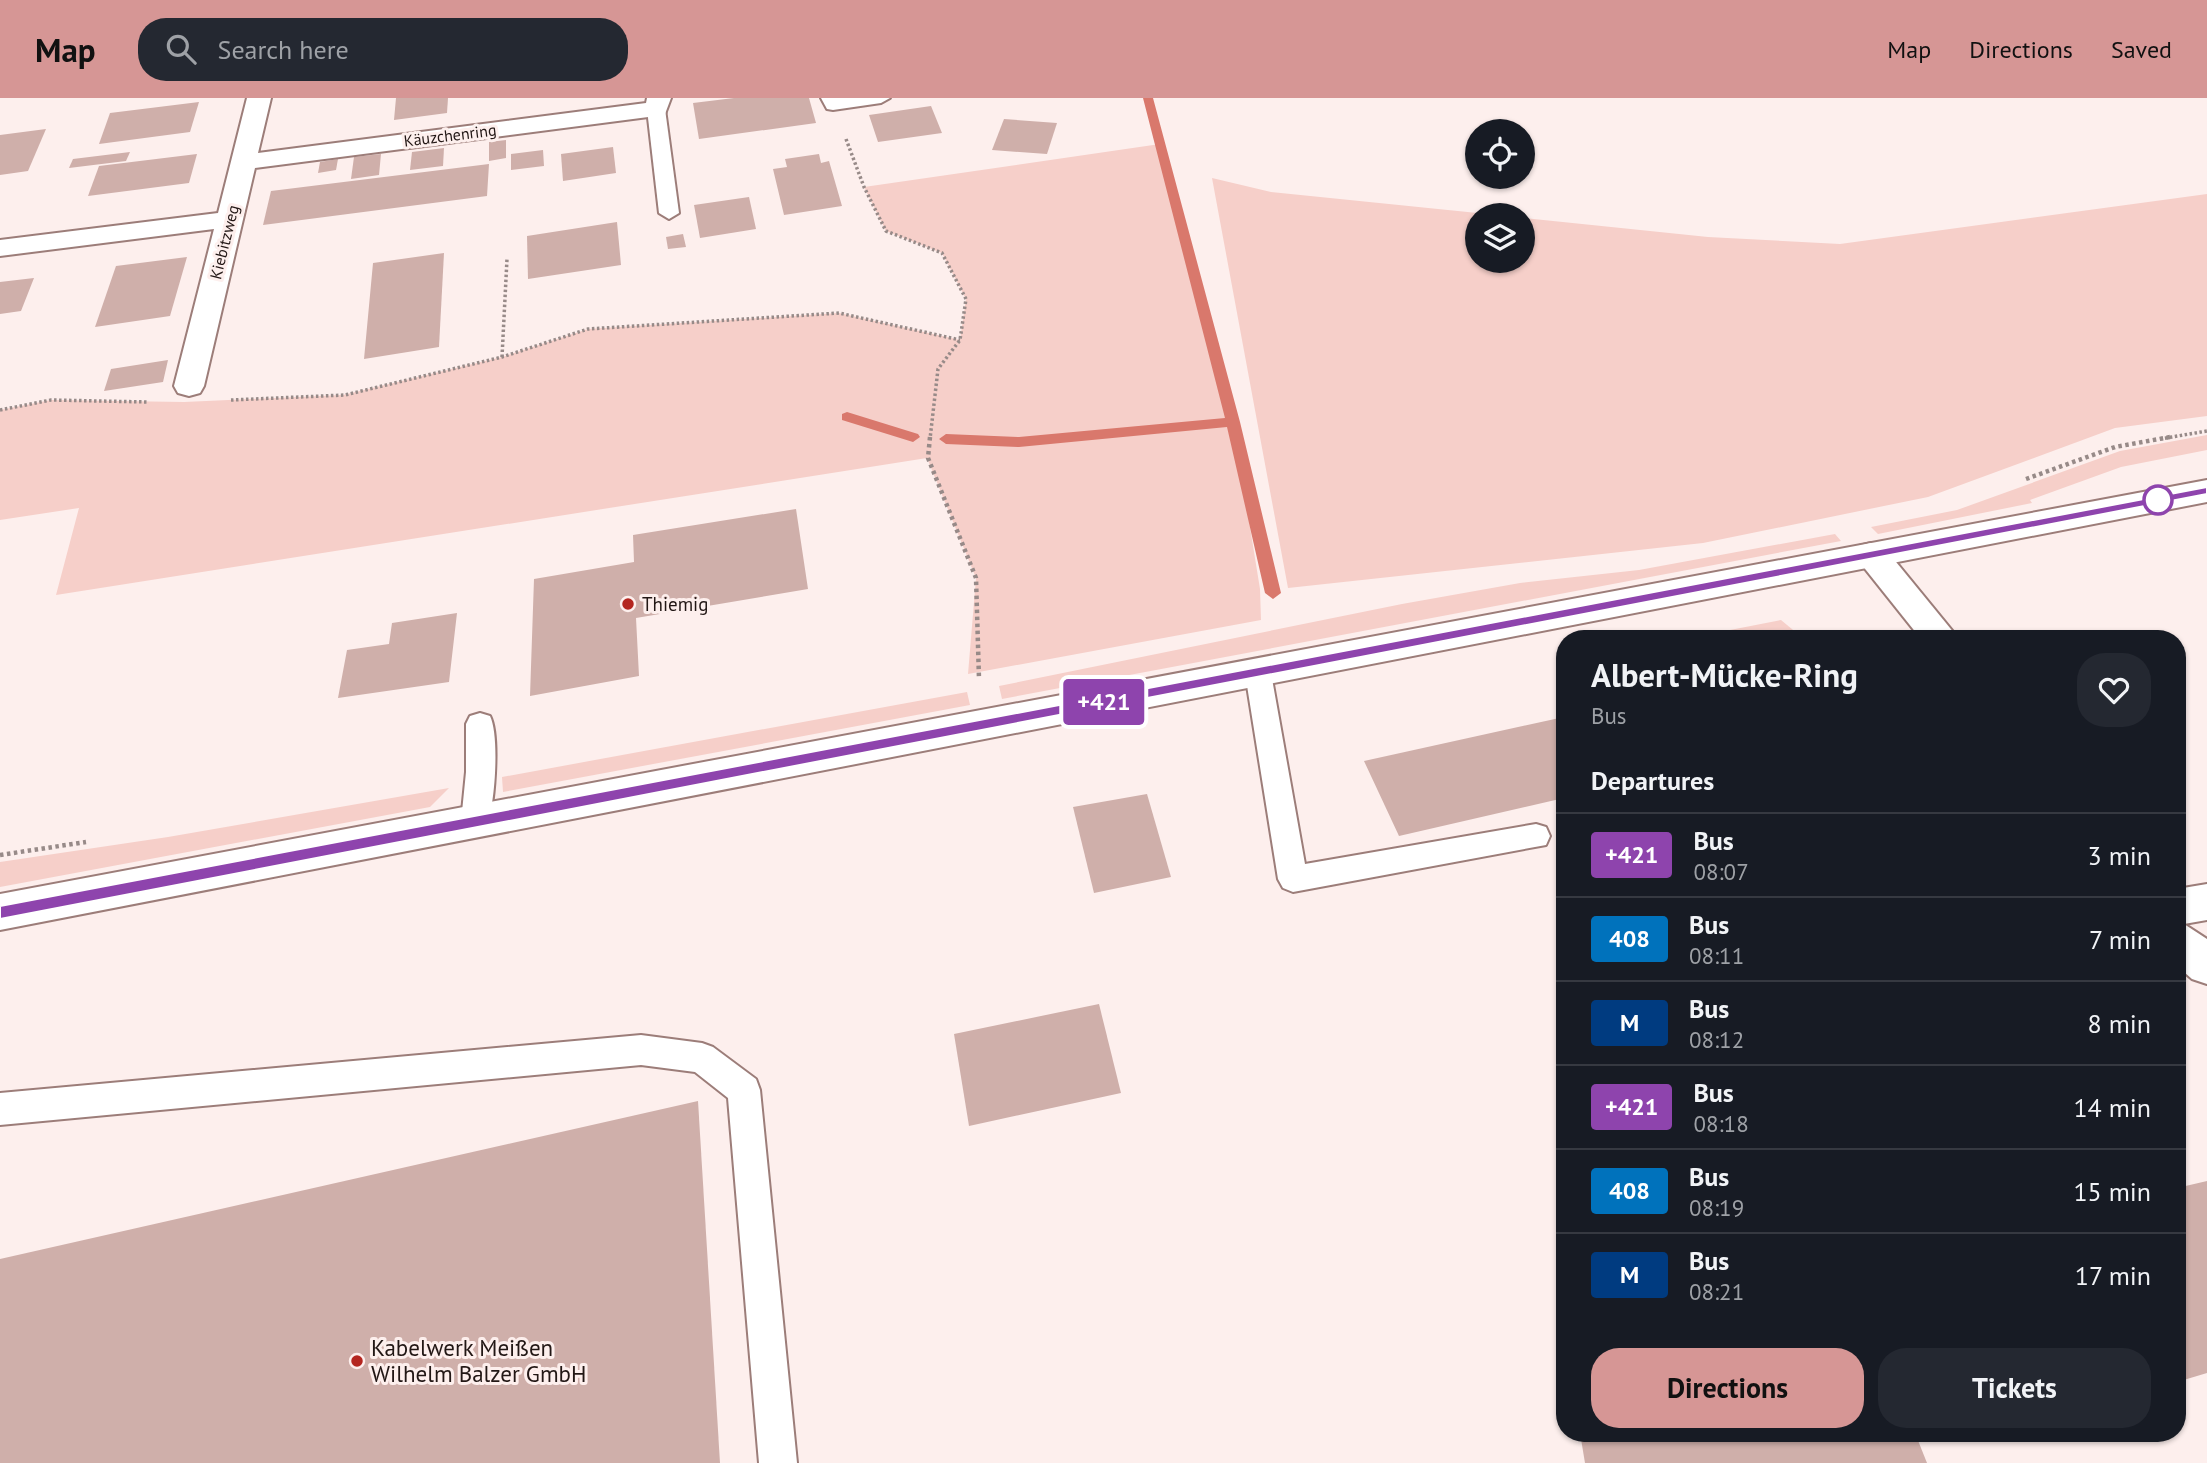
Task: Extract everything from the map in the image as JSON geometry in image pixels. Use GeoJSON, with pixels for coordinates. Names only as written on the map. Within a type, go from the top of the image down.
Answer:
{"type":"FeatureCollection","features":[{"type":"Feature","properties":{"kind":"main road","name":"Kiebitzweg"},"geometry":{"type":"LineString","coordinates":[[189,386],[259,98]]}},
{"type":"Feature","properties":{"kind":"main road","name":"Käuzchenring"},"geometry":{"type":"LineString","coordinates":[[244,162],[658,103]]}},
{"type":"Feature","properties":{"kind":"main road"},"geometry":{"type":"LineString","coordinates":[[0,248],[230,219]]}},
{"type":"Feature","properties":{"kind":"main road"},"geometry":{"type":"LineString","coordinates":[[1,916],[475,822],[2207,491]]}},
{"type":"Feature","properties":{"kind":"main road"},"geometry":{"type":"LineString","coordinates":[[1871,555],[1934,630]]}},
{"type":"Feature","properties":{"kind":"main road"},"geometry":{"type":"LineString","coordinates":[[2186,906],[2207,902]]}},
{"type":"Feature","properties":{"kind":"main road"},"geometry":{"type":"LineString","coordinates":[[2186,948],[2207,965]]}},
{"type":"Feature","properties":{"kind":"lane"},"geometry":{"type":"LineString","coordinates":[[831,101],[881,98]]}},
{"type":"Feature","properties":{"kind":"lane","name":"Käuzchenring"},"geometry":{"type":"LineString","coordinates":[[658,103],[669,213]]}},
{"type":"Feature","properties":{"kind":"lane"},"geometry":{"type":"LineString","coordinates":[[1258,673],[1293,879],[1536,836]]}},
{"type":"Feature","properties":{"kind":"lane"},"geometry":{"type":"LineString","coordinates":[[475,822],[481,724]]}},
{"type":"Feature","properties":{"kind":"lane"},"geometry":{"type":"LineString","coordinates":[[0,1109],[641,1050],[702,1058],[744,1090],[778,1463]]}},
{"type":"Feature","properties":{"kind":"path"},"geometry":{"type":"LineString","coordinates":[[831,101],[864,187],[886,231],[942,253],[966,299],[960,340],[939,369],[928,458],[976,578],[979,682],[992,723]]}},
{"type":"Feature","properties":{"kind":"path"},"geometry":{"type":"LineString","coordinates":[[502,357],[507,259]]}},
{"type":"Feature","properties":{"kind":"path"},"geometry":{"type":"LineString","coordinates":[[223,401],[345,395],[502,357],[588,329],[839,313],[960,340]]}},
{"type":"Feature","properties":{"kind":"path"},"geometry":{"type":"LineString","coordinates":[[0,410],[51,400],[157,402]]}},
{"type":"Feature","properties":{"kind":"shaded area"},"geometry":{"type":"Polygon","coordinates":[[[1160,144],[1233,422],[1260,589],[1261,620],[968,674],[976,578],[927,458],[56,595],[79,508],[0,520],[0,410],[51,400],[184,402],[343,395],[502,357],[588,329],[839,313],[960,340],[966,299],[942,253],[886,231],[864,187],[1160,144]]]}},
{"type":"Feature","properties":{"kind":"shaded area"},"geometry":{"type":"Polygon","coordinates":[[[1212,178],[1271,192],[1465,212],[1465,273],[1535,273],[1535,219],[1708,237],[1840,244],[2207,194],[2207,416],[2115,428],[1928,497],[1703,543],[1288,588],[1212,178]]]}},
{"type":"Feature","properties":{"kind":"shaded area"},"geometry":{"type":"Polygon","coordinates":[[[2207,435],[2207,450],[2121,467],[2030,500],[2032,503],[1878,534],[1871,527],[1957,510],[2120,451],[2207,435]]]}},
{"type":"Feature","properties":{"kind":"shaded area"},"geometry":{"type":"Polygon","coordinates":[[[1835,534],[1841,541],[1002,699],[999,686],[1402,604],[1520,583],[1639,570],[1835,534]]]}},
{"type":"Feature","properties":{"kind":"shaded area"},"geometry":{"type":"Polygon","coordinates":[[[1781,620],[1793,630],[1730,630],[1781,620]]]}},
{"type":"Feature","properties":{"kind":"shaded area"},"geometry":{"type":"Polygon","coordinates":[[[967,692],[970,705],[503,792],[502,777],[967,692]]]}},
{"type":"Feature","properties":{"kind":"shaded area"},"geometry":{"type":"Polygon","coordinates":[[[449,788],[430,807],[0,887],[0,862],[168,837],[449,788]]]}},
{"type":"Feature","properties":{"kind":"building"},"geometry":{"type":"Polygon","coordinates":[[[396,98],[448,98],[447,113],[394,120],[396,98]]]}},
{"type":"Feature","properties":{"kind":"building"},"geometry":{"type":"Polygon","coordinates":[[[734,98],[809,98],[816,123],[699,139],[693,103],[734,98]]]}},
{"type":"Feature","properties":{"kind":"building"},"geometry":{"type":"Polygon","coordinates":[[[199,102],[190,132],[99,144],[110,113],[199,102]]]}},
{"type":"Feature","properties":{"kind":"building"},"geometry":{"type":"Polygon","coordinates":[[[931,106],[942,133],[878,142],[869,115],[931,106]]]}},
{"type":"Feature","properties":{"kind":"building"},"geometry":{"type":"Polygon","coordinates":[[[1004,119],[1057,123],[1047,154],[992,150],[1004,119]]]}},
{"type":"Feature","properties":{"kind":"building"},"geometry":{"type":"Polygon","coordinates":[[[46,129],[28,171],[0,175],[0,135],[46,129]]]}},
{"type":"Feature","properties":{"kind":"building"},"geometry":{"type":"Polygon","coordinates":[[[506,140],[506,158],[489,161],[489,142],[506,140]]]}},
{"type":"Feature","properties":{"kind":"building"},"geometry":{"type":"Polygon","coordinates":[[[613,147],[616,173],[563,181],[561,154],[613,147]]]}},
{"type":"Feature","properties":{"kind":"building"},"geometry":{"type":"Polygon","coordinates":[[[444,148],[443,166],[410,170],[412,152],[444,148]]]}},
{"type":"Feature","properties":{"kind":"building"},"geometry":{"type":"Polygon","coordinates":[[[543,150],[544,166],[511,170],[511,154],[543,150]]]}},
{"type":"Feature","properties":{"kind":"building"},"geometry":{"type":"Polygon","coordinates":[[[130,152],[126,161],[69,168],[73,159],[130,152]]]}},
{"type":"Feature","properties":{"kind":"building"},"geometry":{"type":"Polygon","coordinates":[[[197,154],[189,183],[88,196],[99,166],[197,154]]]}},
{"type":"Feature","properties":{"kind":"building"},"geometry":{"type":"Polygon","coordinates":[[[381,154],[379,175],[351,179],[354,157],[381,154]]]}},
{"type":"Feature","properties":{"kind":"building"},"geometry":{"type":"Polygon","coordinates":[[[819,154],[821,163],[829,161],[842,206],[784,215],[773,169],[787,167],[785,159],[819,154]]]}},
{"type":"Feature","properties":{"kind":"building"},"geometry":{"type":"Polygon","coordinates":[[[338,159],[336,170],[318,173],[320,162],[338,159]]]}},
{"type":"Feature","properties":{"kind":"building"},"geometry":{"type":"Polygon","coordinates":[[[489,164],[487,196],[263,225],[271,191],[489,164]]]}},
{"type":"Feature","properties":{"kind":"building"},"geometry":{"type":"Polygon","coordinates":[[[749,197],[756,229],[700,238],[694,205],[749,197]]]}},
{"type":"Feature","properties":{"kind":"building"},"geometry":{"type":"Polygon","coordinates":[[[617,222],[621,265],[528,279],[527,236],[617,222]]]}},
{"type":"Feature","properties":{"kind":"building"},"geometry":{"type":"Polygon","coordinates":[[[683,234],[686,247],[668,249],[666,237],[683,234]]]}},
{"type":"Feature","properties":{"kind":"building"},"geometry":{"type":"Polygon","coordinates":[[[444,253],[439,347],[364,359],[373,263],[444,253]]]}},
{"type":"Feature","properties":{"kind":"building"},"geometry":{"type":"Polygon","coordinates":[[[187,257],[170,316],[95,327],[116,266],[187,257]]]}},
{"type":"Feature","properties":{"kind":"building"},"geometry":{"type":"Polygon","coordinates":[[[34,278],[21,311],[0,314],[0,282],[34,278]]]}},
{"type":"Feature","properties":{"kind":"building"},"geometry":{"type":"Polygon","coordinates":[[[168,360],[163,382],[104,391],[111,369],[168,360]]]}},
{"type":"Feature","properties":{"kind":"building","name":"Thiemig"},"geometry":{"type":"Polygon","coordinates":[[[796,509],[808,589],[636,618],[639,676],[530,696],[534,579],[634,562],[633,535],[796,509]]]}},
{"type":"Feature","properties":{"kind":"building"},"geometry":{"type":"Polygon","coordinates":[[[457,613],[449,682],[338,698],[347,650],[389,644],[392,623],[457,613]]]}},
{"type":"Feature","properties":{"kind":"building"},"geometry":{"type":"Polygon","coordinates":[[[1556,719],[1556,800],[1399,836],[1364,761],[1556,719]]]}},
{"type":"Feature","properties":{"kind":"building"},"geometry":{"type":"Polygon","coordinates":[[[1147,794],[1171,877],[1094,893],[1073,807],[1147,794]]]}},
{"type":"Feature","properties":{"kind":"building"},"geometry":{"type":"Polygon","coordinates":[[[1099,1004],[1121,1093],[969,1126],[954,1034],[1099,1004]]]}},
{"type":"Feature","properties":{"kind":"building","name":"Kabelwerk Meißen Wilhelm Balzer GmbH"},"geometry":{"type":"Polygon","coordinates":[[[698,1101],[720,1463],[0,1463],[0,1259],[698,1101]]]}},
{"type":"Feature","properties":{"kind":"building"},"geometry":{"type":"Polygon","coordinates":[[[2207,1181],[2207,1373],[2186,1379],[2186,1186],[2207,1181]]]}},
{"type":"Feature","properties":{"kind":"building"},"geometry":{"type":"Polygon","coordinates":[[[1582,1442],[1919,1442],[1927,1463],[1585,1463],[1582,1442]]]}},
{"type":"Feature","properties":{"kind":"waterway"},"geometry":{"type":"LineString","coordinates":[[1148,98],[1233,422]]}},
{"type":"Feature","properties":{"kind":"waterway"},"geometry":{"type":"LineString","coordinates":[[847,417],[913,437]]}},
{"type":"Feature","properties":{"kind":"waterway"},"geometry":{"type":"LineString","coordinates":[[946,439],[1019,442],[1233,422]]}},
{"type":"Feature","properties":{"kind":"waterway"},"geometry":{"type":"LineString","coordinates":[[1233,422],[1273,593]]}},
{"type":"Feature","properties":{"kind":"bus line","name":"+421"},"geometry":{"type":"LineString","coordinates":[[0,912],[2207,491]]}},
{"type":"Feature","properties":{"kind":"place","name":"Thiemig"},"geometry":{"type":"Point","coordinates":[628,604]}},
{"type":"Feature","properties":{"kind":"place","name":"Kabelwerk Meißen Wilhelm Balzer GmbH"},"geometry":{"type":"Point","coordinates":[357,1361]}}]}
